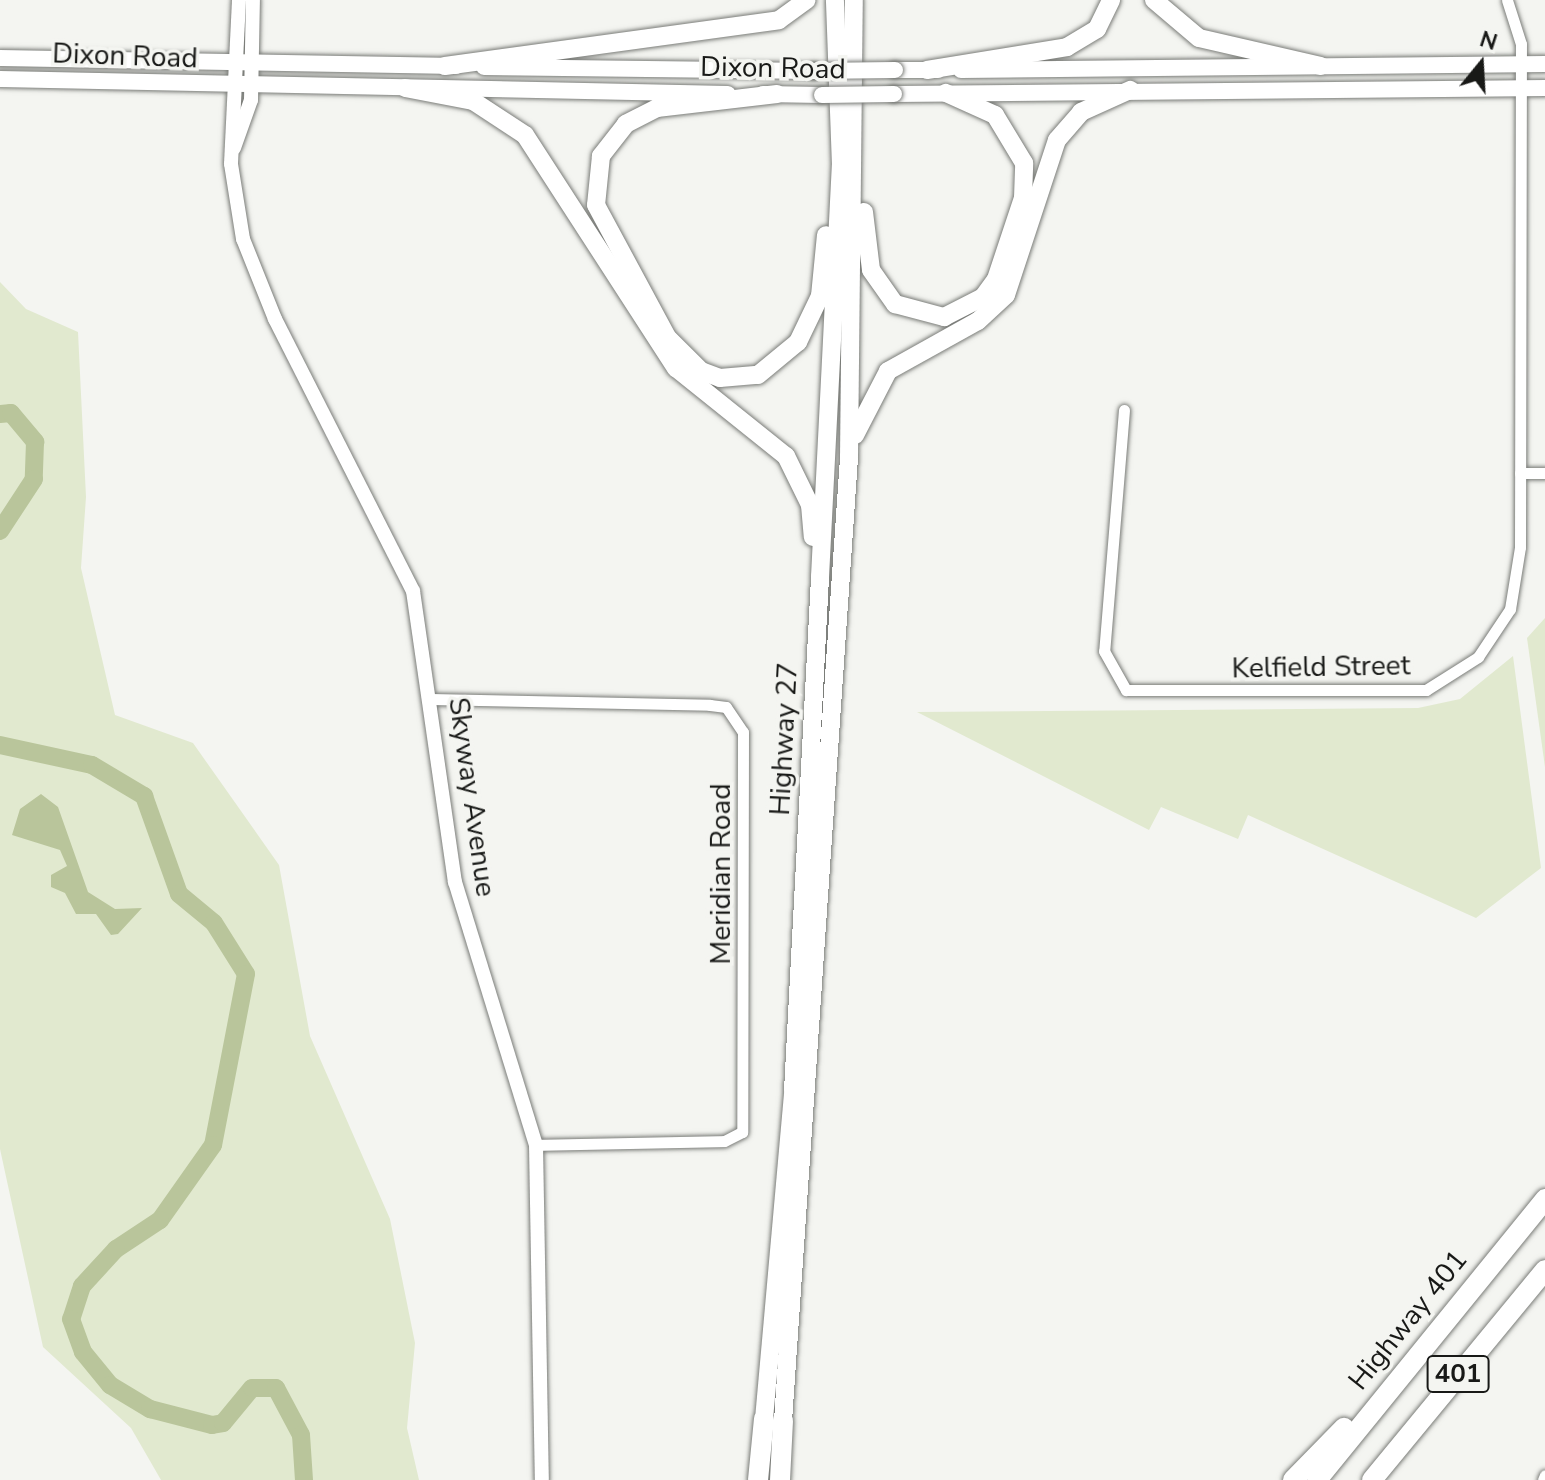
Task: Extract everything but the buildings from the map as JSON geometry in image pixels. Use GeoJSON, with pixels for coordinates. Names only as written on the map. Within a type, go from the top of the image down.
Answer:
{"type":"FeatureCollection","features":[{"type":"Feature","properties":{"kind":"highway","name":"Highway 401"},"geometry":{"type":"LineString","coordinates":[[1317,1480],[1398,1374],[1545,1199]]}},
{"type":"Feature","properties":{"kind":"highway","name":"401"},"geometry":{"type":"LineString","coordinates":[[1372,1480],[1545,1270]]}},
{"type":"Feature","properties":{"kind":"highway"},"geometry":{"type":"LineString","coordinates":[[1293,1480],[1398,1374]]}},
{"type":"Feature","properties":{"kind":"highway","name":"Highway 27"},"geometry":{"type":"LineString","coordinates":[[758,1480],[774,1420]]}},
{"type":"Feature","properties":{"kind":"highway","name":"Highway 27"},"geometry":{"type":"LineString","coordinates":[[774,1420],[780,1480]]}},
{"type":"Feature","properties":{"kind":"main road"},"geometry":{"type":"LineString","coordinates":[[445,66],[779,20],[807,0]]}},
{"type":"Feature","properties":{"kind":"main road","name":"Highway 27"},"geometry":{"type":"LineString","coordinates":[[774,1420],[849,457],[848,172],[835,0]]}},
{"type":"Feature","properties":{"kind":"main road","name":"Highway 27"},"geometry":{"type":"LineString","coordinates":[[774,1420],[820,577],[848,172],[854,0]]}},
{"type":"Feature","properties":{"kind":"main road"},"geometry":{"type":"LineString","coordinates":[[927,70],[1067,47],[1097,29],[1111,0]]}},
{"type":"Feature","properties":{"kind":"main road"},"geometry":{"type":"LineString","coordinates":[[1154,0],[1199,38],[1321,66]]}},
{"type":"Feature","properties":{"kind":"main road","name":"Dixon Road"},"geometry":{"type":"LineString","coordinates":[[0,58],[814,71],[1545,64]]}},
{"type":"Feature","properties":{"kind":"main road"},"geometry":{"type":"LineString","coordinates":[[1246,67],[1247,87]]}},
{"type":"Feature","properties":{"kind":"main road","name":"Dixon Road"},"geometry":{"type":"LineString","coordinates":[[0,79],[822,95],[1247,87],[1545,88]]}},
{"type":"Feature","properties":{"kind":"main road"},"geometry":{"type":"LineString","coordinates":[[405,88],[495,110],[525,135],[676,368],[796,471],[810,505],[820,577]]}},
{"type":"Feature","properties":{"kind":"main road"},"geometry":{"type":"LineString","coordinates":[[849,457],[868,402],[888,371],[978,321],[1006,295],[1051,153],[1068,125],[1130,90]]}},
{"type":"Feature","properties":{"kind":"main road"},"geometry":{"type":"LineString","coordinates":[[848,172],[871,270],[895,304],[944,317],[983,297],[1023,198],[1024,163],[995,115],[946,93]]}},
{"type":"Feature","properties":{"kind":"main road"},"geometry":{"type":"LineString","coordinates":[[777,94],[641,115],[612,136],[595,175],[601,216],[667,337],[701,371],[758,375],[805,331],[820,296],[829,206],[848,172]]}},
{"type":"Feature","properties":{"kind":"street","name":"Skyway Avenue"},"geometry":{"type":"LineString","coordinates":[[239,0],[232,152],[249,254],[413,591],[455,882],[536,1145],[542,1480]]}},
{"type":"Feature","properties":{"kind":"street","name":"Skyway Avenue"},"geometry":{"type":"LineString","coordinates":[[232,152],[253,84],[253,0]]}},
{"type":"Feature","properties":{"kind":"street","name":"Kelfield Street"},"geometry":{"type":"LineString","coordinates":[[1124,410],[1104,651],[1126,690],[1406,691],[1443,684],[1478,657],[1510,609],[1520,473],[1521,64],[1518,23],[1507,0]]}},
{"type":"Feature","properties":{"kind":"street"},"geometry":{"type":"LineString","coordinates":[[1520,473],[1545,473]]}},
{"type":"Feature","properties":{"kind":"street","name":"Meridian Road"},"geometry":{"type":"LineString","coordinates":[[431,699],[710,705],[726,707],[743,732],[742,1132],[724,1141],[536,1145]]}},
{"type":"Feature","properties":{"kind":"shaded area"},"geometry":{"type":"Polygon","coordinates":[[[0,282],[26,309],[78,332],[86,497],[81,568],[115,715],[193,743],[279,865],[310,1036],[390,1219],[415,1343],[407,1428],[419,1480],[161,1480],[131,1428],[43,1347],[0,1149],[0,282]]]}},
{"type":"Feature","properties":{"kind":"shaded area"},"geometry":{"type":"Polygon","coordinates":[[[1545,618],[1545,767],[1527,638],[1545,618]]]}},
{"type":"Feature","properties":{"kind":"shaded area"},"geometry":{"type":"Polygon","coordinates":[[[1513,656],[1541,868],[1476,918],[1248,815],[1238,839],[1161,807],[1149,830],[917,712],[1418,708],[1460,699],[1513,656]]]}},
{"type":"Feature","properties":{"kind":"shaded area"},"geometry":{"type":"Polygon","coordinates":[[[41,794],[58,807],[88,892],[115,909],[142,908],[118,934],[111,935],[96,914],[76,914],[65,893],[51,887],[51,875],[67,866],[60,850],[12,835],[20,809],[41,794]]]}},
{"type":"Feature","properties":{"kind":"waterway"},"geometry":{"type":"LineString","coordinates":[[0,414],[11,413],[35,442],[34,479],[0,531]]}},
{"type":"Feature","properties":{"kind":"waterway"},"geometry":{"type":"LineString","coordinates":[[0,745],[92,765],[144,796],[179,894],[214,923],[246,974],[213,1145],[160,1220],[116,1249],[82,1286],[71,1319],[83,1352],[110,1385],[150,1409],[212,1425],[223,1423],[252,1388],[276,1388],[301,1435],[304,1480]]}}]}
